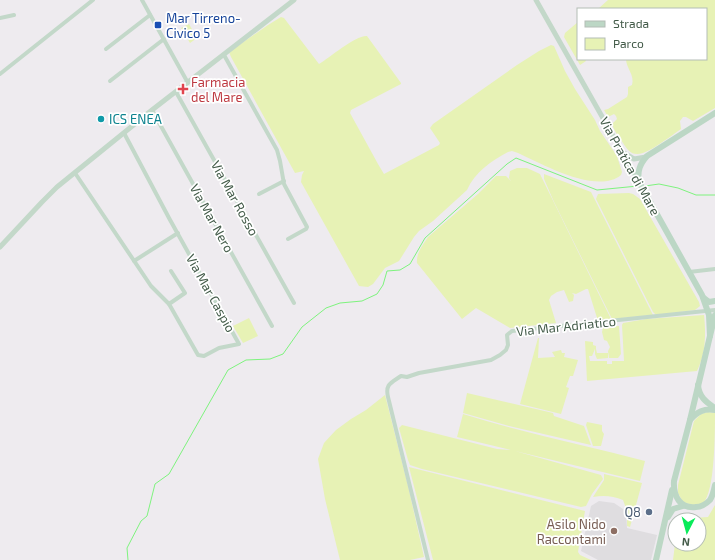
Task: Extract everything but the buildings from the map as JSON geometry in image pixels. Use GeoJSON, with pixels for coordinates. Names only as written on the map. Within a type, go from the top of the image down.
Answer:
{"type":"FeatureCollection","features":[{"type":"Feature","properties":{"kind":"main road"},"geometry":{"type":"LineString","coordinates":[[639,182],[638,176],[640,166],[647,156],[715,113]]}},
{"type":"Feature","properties":{"kind":"main road","name":"Via Pratica di Mare"},"geometry":{"type":"LineString","coordinates":[[639,182],[702,296],[708,311],[710,336]]}},
{"type":"Feature","properties":{"kind":"main road"},"geometry":{"type":"LineString","coordinates":[[702,296],[707,301],[715,301]]}},
{"type":"Feature","properties":{"kind":"main road"},"geometry":{"type":"LineString","coordinates":[[656,560],[715,315]]}},
{"type":"Feature","properties":{"kind":"main road"},"geometry":{"type":"LineString","coordinates":[[699,378],[700,395],[715,409]]}},
{"type":"Feature","properties":{"kind":"main road"},"geometry":{"type":"LineString","coordinates":[[690,420],[695,414],[702,410],[715,409]]}},
{"type":"Feature","properties":{"kind":"main road"},"geometry":{"type":"LineString","coordinates":[[674,481],[675,496],[683,506]]}},
{"type":"Feature","properties":{"kind":"main road"},"geometry":{"type":"LineString","coordinates":[[664,526],[672,510],[683,506],[696,508],[704,505],[710,498],[715,485]]}},
{"type":"Feature","properties":{"kind":"street"},"geometry":{"type":"LineString","coordinates":[[0,74],[93,0]]}},
{"type":"Feature","properties":{"kind":"street"},"geometry":{"type":"LineString","coordinates":[[142,0],[188,83]]}},
{"type":"Feature","properties":{"kind":"street"},"geometry":{"type":"LineString","coordinates":[[0,246],[44,199],[75,173],[152,110],[294,0]]}},
{"type":"Feature","properties":{"kind":"street","name":"Via Pratica di Mare"},"geometry":{"type":"LineString","coordinates":[[536,0],[639,182]]}},
{"type":"Feature","properties":{"kind":"street"},"geometry":{"type":"LineString","coordinates":[[0,18],[14,15]]}},
{"type":"Feature","properties":{"kind":"street"},"geometry":{"type":"LineString","coordinates":[[106,49],[150,15]]}},
{"type":"Feature","properties":{"kind":"street"},"geometry":{"type":"LineString","coordinates":[[110,81],[164,39]]}},
{"type":"Feature","properties":{"kind":"street"},"geometry":{"type":"LineString","coordinates":[[224,55],[277,152],[284,181],[307,227],[288,239]]}},
{"type":"Feature","properties":{"kind":"street","name":"Via Mar Rosso"},"geometry":{"type":"LineString","coordinates":[[176,92],[294,303]]}},
{"type":"Feature","properties":{"kind":"street","name":"Via Mar Nero"},"geometry":{"type":"LineString","coordinates":[[152,110],[272,326]]}},
{"type":"Feature","properties":{"kind":"street","name":"Via Mar Caspio"},"geometry":{"type":"LineString","coordinates":[[124,133],[239,344],[219,348],[204,356],[198,355],[169,304],[185,293],[171,271]]}},
{"type":"Feature","properties":{"kind":"street"},"geometry":{"type":"LineString","coordinates":[[622,151],[634,159],[647,156]]}},
{"type":"Feature","properties":{"kind":"street"},"geometry":{"type":"LineString","coordinates":[[75,173],[151,286],[169,304]]}},
{"type":"Feature","properties":{"kind":"street"},"geometry":{"type":"LineString","coordinates":[[259,194],[284,181]]}},
{"type":"Feature","properties":{"kind":"street"},"geometry":{"type":"LineString","coordinates":[[134,261],[178,233]]}},
{"type":"Feature","properties":{"kind":"street"},"geometry":{"type":"LineString","coordinates":[[689,272],[715,269]]}},
{"type":"Feature","properties":{"kind":"street"},"geometry":{"type":"LineString","coordinates":[[708,311],[715,310]]}},
{"type":"Feature","properties":{"kind":"street","name":"Via Mar Adriatico"},"geometry":{"type":"LineString","coordinates":[[428,560],[388,397],[388,385],[401,376],[407,377],[419,373],[493,359],[506,351],[508,344],[507,335],[512,331],[708,311]]}},
{"type":"Feature","properties":{"kind":"shaded area","name":"Asilo Nido Raccontami"},"geometry":{"type":"Polygon","coordinates":[[[599,501],[614,503],[626,511],[627,528],[657,535],[651,560],[598,560],[581,551],[591,506],[599,501]]]}},
{"type":"Feature","properties":{"kind":"green space"},"geometry":{"type":"Polygon","coordinates":[[[608,0],[715,0],[715,108],[693,121],[683,117],[680,121],[681,129],[647,151],[637,154],[632,153],[627,149],[612,124],[617,119],[616,116],[614,114],[608,117],[604,110],[627,97],[628,87],[632,85],[633,81],[626,60],[707,60],[707,8],[599,8],[608,0]]]}},
{"type":"Feature","properties":{"kind":"green space"},"geometry":{"type":"Polygon","coordinates":[[[281,17],[284,18],[319,64],[356,39],[367,36],[401,83],[351,110],[350,113],[384,174],[439,145],[440,143],[430,128],[433,124],[517,65],[551,45],[554,46],[575,89],[617,156],[622,172],[621,175],[611,180],[598,182],[584,180],[555,170],[518,153],[512,151],[508,152],[479,172],[467,190],[433,221],[419,231],[399,261],[385,268],[373,284],[368,287],[359,286],[301,182],[304,171],[295,173],[229,52],[281,17]]]}},
{"type":"Feature","properties":{"kind":"green space"},"geometry":{"type":"Polygon","coordinates":[[[577,23],[577,60],[564,37],[565,33],[577,23]]]}},
{"type":"Feature","properties":{"kind":"green space"},"geometry":{"type":"Polygon","coordinates":[[[189,24],[197,38],[190,43],[181,28],[189,24]]]}},
{"type":"Feature","properties":{"kind":"green space"},"geometry":{"type":"Polygon","coordinates":[[[577,60],[586,60],[586,61],[580,65],[577,60]]]}},
{"type":"Feature","properties":{"kind":"green space"},"geometry":{"type":"Polygon","coordinates":[[[517,168],[527,168],[540,174],[611,319],[598,321],[588,289],[586,289],[576,294],[572,293],[574,295],[573,301],[569,302],[564,290],[551,296],[549,300],[556,323],[510,328],[476,308],[462,319],[417,263],[419,252],[428,237],[478,194],[496,176],[506,176],[511,181],[509,178],[510,171],[517,168]]]}},
{"type":"Feature","properties":{"kind":"green space"},"geometry":{"type":"Polygon","coordinates":[[[544,174],[591,192],[653,315],[612,319],[554,202],[544,179],[544,174]]]}},
{"type":"Feature","properties":{"kind":"green space"},"geometry":{"type":"Polygon","coordinates":[[[629,193],[640,199],[699,302],[700,306],[695,310],[656,315],[653,312],[596,199],[598,194],[629,193]]]}},
{"type":"Feature","properties":{"kind":"green space"},"geometry":{"type":"Polygon","coordinates":[[[704,315],[705,343],[697,371],[587,381],[585,341],[593,342],[593,345],[596,346],[597,353],[608,353],[608,358],[597,359],[595,349],[592,356],[589,356],[590,361],[607,361],[607,364],[612,364],[612,361],[624,361],[623,323],[646,319],[704,315]]]}},
{"type":"Feature","properties":{"kind":"green space"},"geometry":{"type":"Polygon","coordinates":[[[249,318],[258,336],[243,343],[233,326],[249,318]]]}},
{"type":"Feature","properties":{"kind":"green space"},"geometry":{"type":"Polygon","coordinates":[[[607,326],[619,326],[621,354],[618,358],[609,358],[608,351],[610,347],[607,341],[604,340],[602,332],[603,328],[607,326]]]}},
{"type":"Feature","properties":{"kind":"green space"},"geometry":{"type":"Polygon","coordinates":[[[538,338],[538,358],[555,357],[552,352],[561,350],[562,353],[565,353],[564,357],[578,360],[573,376],[570,376],[566,387],[569,388],[561,414],[520,404],[538,338]]]}},
{"type":"Feature","properties":{"kind":"green space"},"geometry":{"type":"Polygon","coordinates":[[[467,393],[553,413],[554,416],[584,426],[591,445],[509,426],[463,413],[467,393]]]}},
{"type":"Feature","properties":{"kind":"green space"},"geometry":{"type":"Polygon","coordinates":[[[385,395],[424,557],[410,560],[340,560],[325,499],[318,459],[324,443],[336,430],[385,395]]]}},
{"type":"Feature","properties":{"kind":"green space"},"geometry":{"type":"Polygon","coordinates":[[[708,412],[715,413],[712,475],[707,497],[703,503],[693,505],[683,502],[678,493],[678,485],[694,421],[701,414],[708,412]]]}},
{"type":"Feature","properties":{"kind":"green space"},"geometry":{"type":"Polygon","coordinates":[[[463,414],[531,433],[645,461],[640,481],[515,451],[601,475],[603,479],[592,494],[586,506],[581,507],[410,465],[399,428],[402,425],[497,449],[511,450],[457,437],[463,414]]]}},
{"type":"Feature","properties":{"kind":"green space"},"geometry":{"type":"Polygon","coordinates":[[[587,422],[602,425],[602,431],[604,434],[601,446],[593,446],[586,425],[587,422]]]}},
{"type":"Feature","properties":{"kind":"green space"},"geometry":{"type":"Polygon","coordinates":[[[409,467],[585,511],[578,552],[580,555],[591,560],[433,560],[409,467]]]}},
{"type":"Feature","properties":{"kind":"green space"},"geometry":{"type":"Polygon","coordinates":[[[604,474],[642,483],[630,527],[627,526],[627,511],[623,500],[608,496],[593,497],[604,480],[604,474]]]}},
{"type":"Feature","properties":{"kind":"green space"},"geometry":{"type":"Polygon","coordinates":[[[715,505],[715,560],[673,560],[674,552],[707,552],[708,517],[715,505]]]}},
{"type":"Feature","properties":{"kind":"waterway"},"geometry":{"type":"LineString","coordinates":[[128,560],[127,548],[141,521],[147,516],[155,484],[169,474],[228,370],[246,360],[270,359],[283,354],[302,327],[326,308],[340,303],[362,301],[377,294],[383,285],[387,271],[400,270],[410,264],[425,238],[507,164],[516,158],[597,190],[638,186]]}},
{"type":"Feature","properties":{"kind":"waterway"},"geometry":{"type":"LineString","coordinates":[[645,186],[659,184],[678,188],[696,195],[715,195]]}},
{"type":"Feature","properties":{"kind":"place","name":"Mar Tirreno- Civico 5"},"geometry":{"type":"Point","coordinates":[158,25]}},
{"type":"Feature","properties":{"kind":"place","name":"Farmacia del Mare"},"geometry":{"type":"Point","coordinates":[183,89]}},
{"type":"Feature","properties":{"kind":"place","name":"ICS ENEA"},"geometry":{"type":"Point","coordinates":[101,119]}},
{"type":"Feature","properties":{"kind":"place","name":"Q8"},"geometry":{"type":"Point","coordinates":[649,512]}},
{"type":"Feature","properties":{"kind":"place","name":"Asilo Nido Raccontami"},"geometry":{"type":"Point","coordinates":[614,531]}}]}
